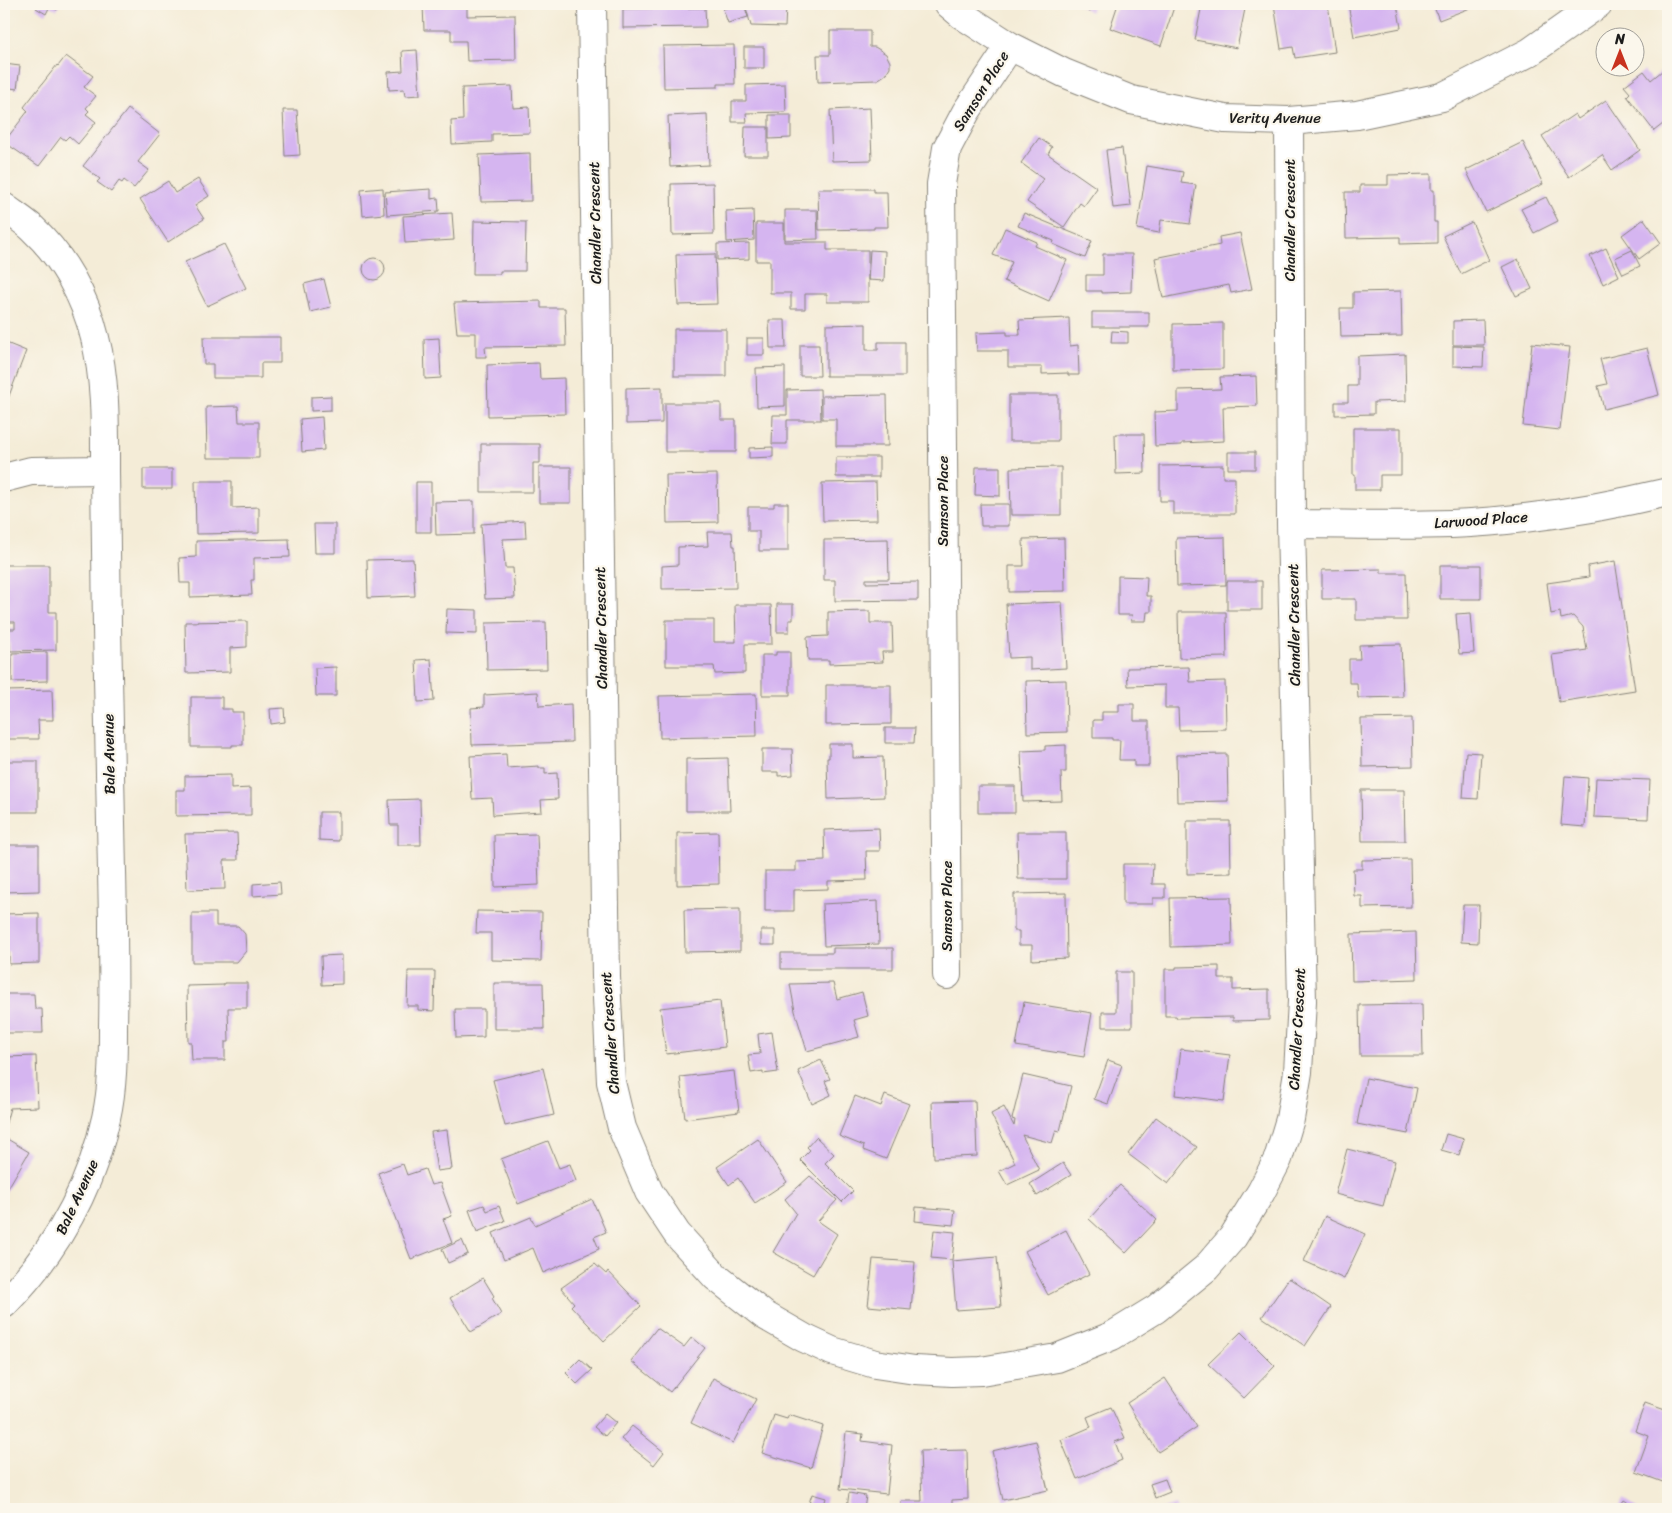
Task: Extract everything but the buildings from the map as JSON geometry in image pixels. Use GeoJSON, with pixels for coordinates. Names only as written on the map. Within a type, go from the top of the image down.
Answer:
{"type":"FeatureCollection","features":[{"type":"Feature","properties":{"kind":"street","name":"Chandler Crescent"},"geometry":{"type":"LineString","coordinates":[[592,4],[606,977],[611,1082],[622,1128],[649,1192],[677,1234],[716,1277],[764,1315],[804,1338],[832,1351],[875,1364],[915,1370],[981,1371],[1057,1358],[1112,1336],[1156,1309],[1206,1268],[1232,1237],[1261,1192],[1278,1159],[1290,1119],[1298,1072],[1302,1001],[1291,524],[1289,120]]}},
{"type":"Feature","properties":{"kind":"street","name":"Verity Avenue"},"geometry":{"type":"LineString","coordinates":[[950,4],[962,15],[1010,46],[1064,73],[1131,100],[1225,119],[1289,120],[1357,115],[1442,98],[1530,52],[1598,4]]}},
{"type":"Feature","properties":{"kind":"street","name":"Samson Place"},"geometry":{"type":"LineString","coordinates":[[947,975],[941,184],[947,148],[966,112],[1010,46]]}},
{"type":"Feature","properties":{"kind":"street","name":"Bale Avenue"},"geometry":{"type":"LineString","coordinates":[[4,207],[31,227],[51,249],[71,277],[86,307],[102,371],[105,406],[114,984],[113,1072],[106,1116],[97,1154],[80,1197],[56,1242],[26,1282],[4,1304]]}},
{"type":"Feature","properties":{"kind":"street"},"geometry":{"type":"LineString","coordinates":[[4,478],[31,471],[105,470]]}},
{"type":"Feature","properties":{"kind":"street","name":"Larwood Place"},"geometry":{"type":"LineString","coordinates":[[1291,524],[1461,523],[1547,515],[1614,505],[1668,492]]}}]}
